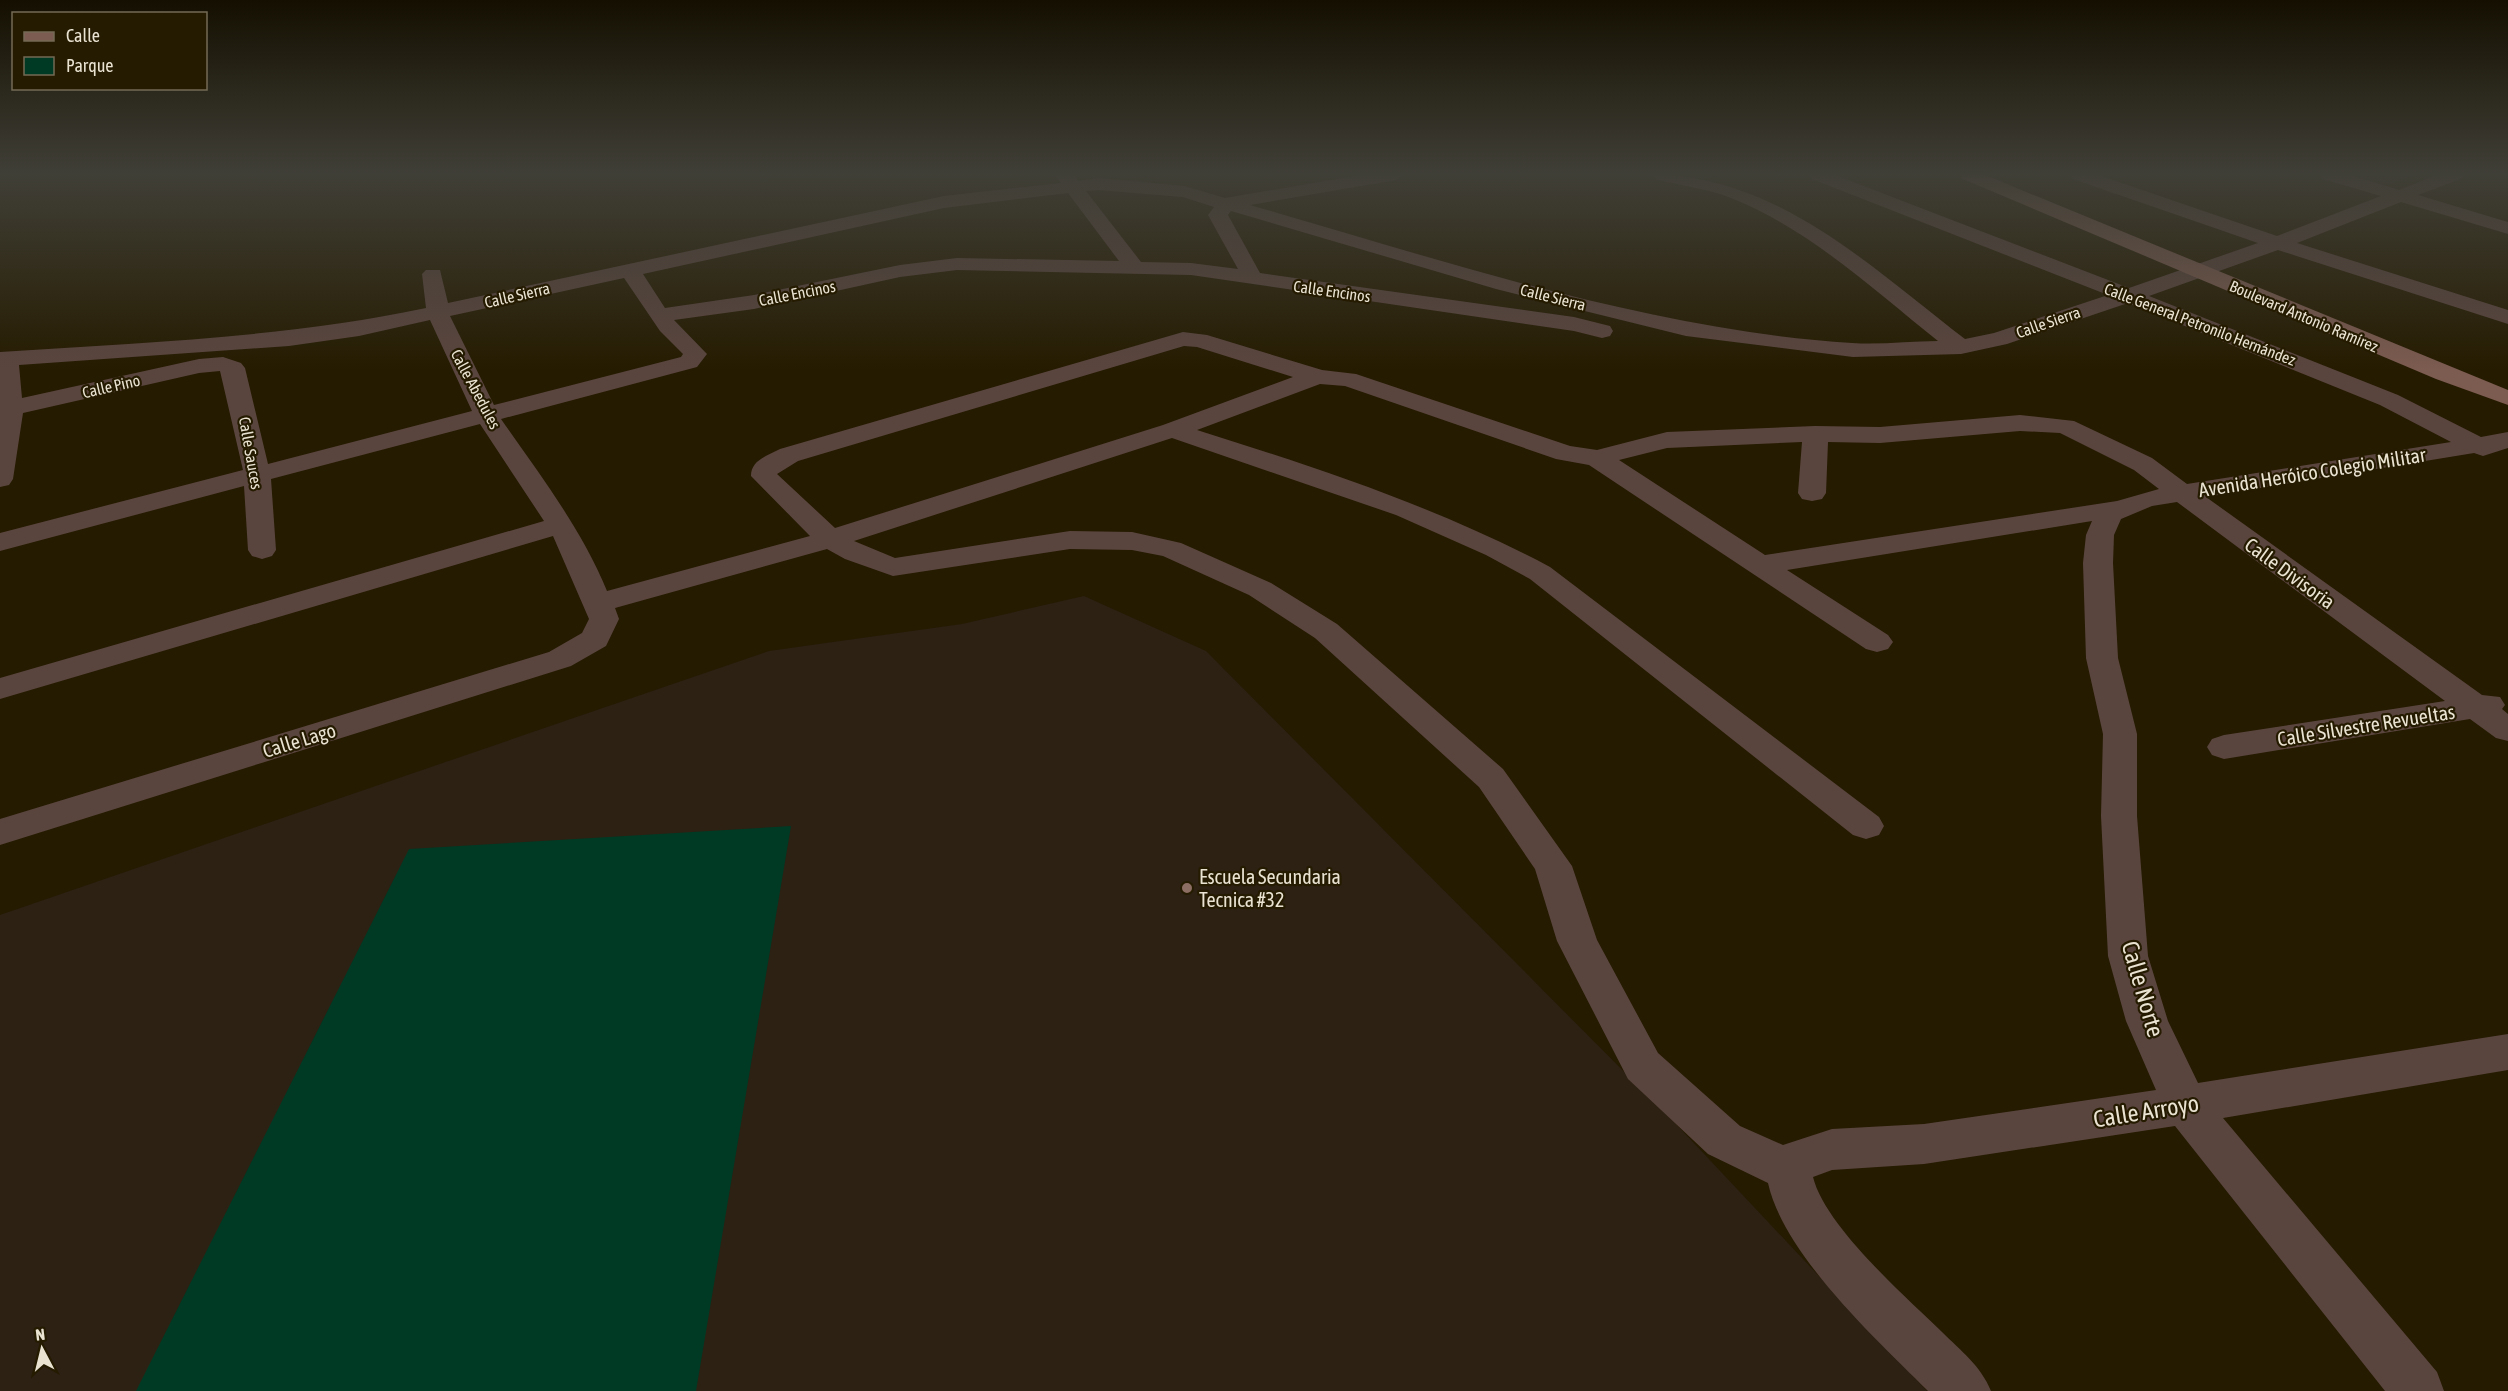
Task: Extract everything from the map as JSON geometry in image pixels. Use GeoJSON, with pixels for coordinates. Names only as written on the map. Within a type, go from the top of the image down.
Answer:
{"type":"FeatureCollection","features":[{"type":"Feature","properties":{"kind":"main road","name":"Boulevard Antonio Ramírez"},"geometry":{"type":"LineString","coordinates":[[2124,240],[2444,374],[2508,398]]}},
{"type":"Feature","properties":{"kind":"main road","name":"Boulevard Antonio Ramírez"},"geometry":{"type":"LineString","coordinates":[[2165,240],[2411,342],[2508,378]]}},
{"type":"Feature","properties":{"kind":"street","name":"Calle Sierra"},"geometry":{"type":"LineString","coordinates":[[4,359],[289,339],[438,314],[769,240]]}},
{"type":"Feature","properties":{"kind":"street"},"geometry":{"type":"LineString","coordinates":[[1114,240],[1135,268]]}},
{"type":"Feature","properties":{"kind":"street"},"geometry":{"type":"LineString","coordinates":[[1232,240],[1254,280]]}},
{"type":"Feature","properties":{"kind":"street","name":"Calle Sierra"},"geometry":{"type":"LineString","coordinates":[[1353,240],[1504,284],[1637,319],[1686,329],[1853,350],[1961,347],[2000,339],[2223,264],[2280,240]]}},
{"type":"Feature","properties":{"kind":"street"},"geometry":{"type":"LineString","coordinates":[[1818,240],[1961,347]]}},
{"type":"Feature","properties":{"kind":"street","name":"Calle General Petronilo Hernández"},"geometry":{"type":"LineString","coordinates":[[1985,240],[2389,400],[2508,462]]}},
{"type":"Feature","properties":{"kind":"street"},"geometry":{"type":"LineString","coordinates":[[2268,240],[2508,317]]}},
{"type":"Feature","properties":{"kind":"street","name":"Calle Encinos"},"geometry":{"type":"LineString","coordinates":[[659,315],[754,302],[900,271],[957,264],[1191,269],[1254,280],[1574,324],[1630,337],[1760,352],[1790,343]]}},
{"type":"Feature","properties":{"kind":"street"},"geometry":{"type":"LineString","coordinates":[[0,542],[691,361],[695,354],[692,349],[659,315],[630,270]]}},
{"type":"Feature","properties":{"kind":"street","name":"Calle Abedules"},"geometry":{"type":"LineString","coordinates":[[433,274],[438,314],[487,416],[576,551],[604,619],[595,639]]}},
{"type":"Feature","properties":{"kind":"street"},"geometry":{"type":"LineString","coordinates":[[1812,493],[1815,434],[1667,440],[1597,458],[1565,453],[1348,379],[1320,377],[1199,340],[1184,339],[789,455],[764,468],[764,476],[830,539],[855,553],[893,567],[1070,540],[1132,541],[1171,549],[1260,589],[1326,631],[1491,778],[1553,866],[1577,941],[1643,1066],[1724,1140],[1788,1170],[1788,1183],[1818,1235],[1868,1292],[1965,1391]]}},
{"type":"Feature","properties":{"kind":"street"},"geometry":{"type":"LineString","coordinates":[[0,479],[5,410],[4,359]]}},
{"type":"Feature","properties":{"kind":"street","name":"Calle Pino"},"geometry":{"type":"LineString","coordinates":[[5,410],[200,366],[223,364]]}},
{"type":"Feature","properties":{"kind":"street","name":"Calle Sauces"},"geometry":{"type":"LineString","coordinates":[[223,364],[233,368],[257,473],[262,550]]}},
{"type":"Feature","properties":{"kind":"street"},"geometry":{"type":"LineString","coordinates":[[597,603],[830,539],[1172,430],[1320,377]]}},
{"type":"Feature","properties":{"kind":"street","name":"Calle Divisoria"},"geometry":{"type":"LineString","coordinates":[[1815,434],[1880,435],[2020,423],[2065,426],[2143,464],[2492,705],[2508,730]]}},
{"type":"Feature","properties":{"kind":"street"},"geometry":{"type":"LineString","coordinates":[[1172,430],[1405,507],[1486,542],[1531,568],[1866,826]]}},
{"type":"Feature","properties":{"kind":"street","name":"Avenida Heróico Colegio Militar"},"geometry":{"type":"LineString","coordinates":[[1760,565],[2118,509],[2146,499],[2508,440]]}},
{"type":"Feature","properties":{"kind":"street"},"geometry":{"type":"LineString","coordinates":[[1597,458],[1877,642]]}},
{"type":"Feature","properties":{"kind":"street","name":"Calle Norte"},"geometry":{"type":"LineString","coordinates":[[2118,509],[2109,514],[2100,535],[2098,563],[2102,658],[2120,734],[2119,816],[2128,956],[2147,1021],[2186,1106],[2418,1391]]}},
{"type":"Feature","properties":{"kind":"street"},"geometry":{"type":"LineString","coordinates":[[0,689],[561,525]]}},
{"type":"Feature","properties":{"kind":"street","name":"Calle Lago"},"geometry":{"type":"LineString","coordinates":[[0,832],[560,659],[595,639]]}},
{"type":"Feature","properties":{"kind":"street","name":"Calle Silvestre Revueltas"},"geometry":{"type":"LineString","coordinates":[[2224,747],[2492,705]]}},
{"type":"Feature","properties":{"kind":"street","name":"Calle Arroyo"},"geometry":{"type":"LineString","coordinates":[[1788,1170],[1802,1158],[1843,1149],[1913,1146],[2186,1106],[2508,1052]]}},
{"type":"Feature","properties":{"kind":"shaded area"},"geometry":{"type":"Polygon","coordinates":[[[1084,596],[1206,651],[1676,1124],[1927,1391],[0,1391],[0,915],[769,651],[962,624],[1084,596]]]}},
{"type":"Feature","properties":{"kind":"green space"},"geometry":{"type":"Polygon","coordinates":[[[791,826],[696,1391],[136,1391],[409,849],[791,826]]]}},
{"type":"Feature","properties":{"kind":"place","name":"Escuela Secundaria Tecnica #32"},"geometry":{"type":"Point","coordinates":[1187,888]}}]}
